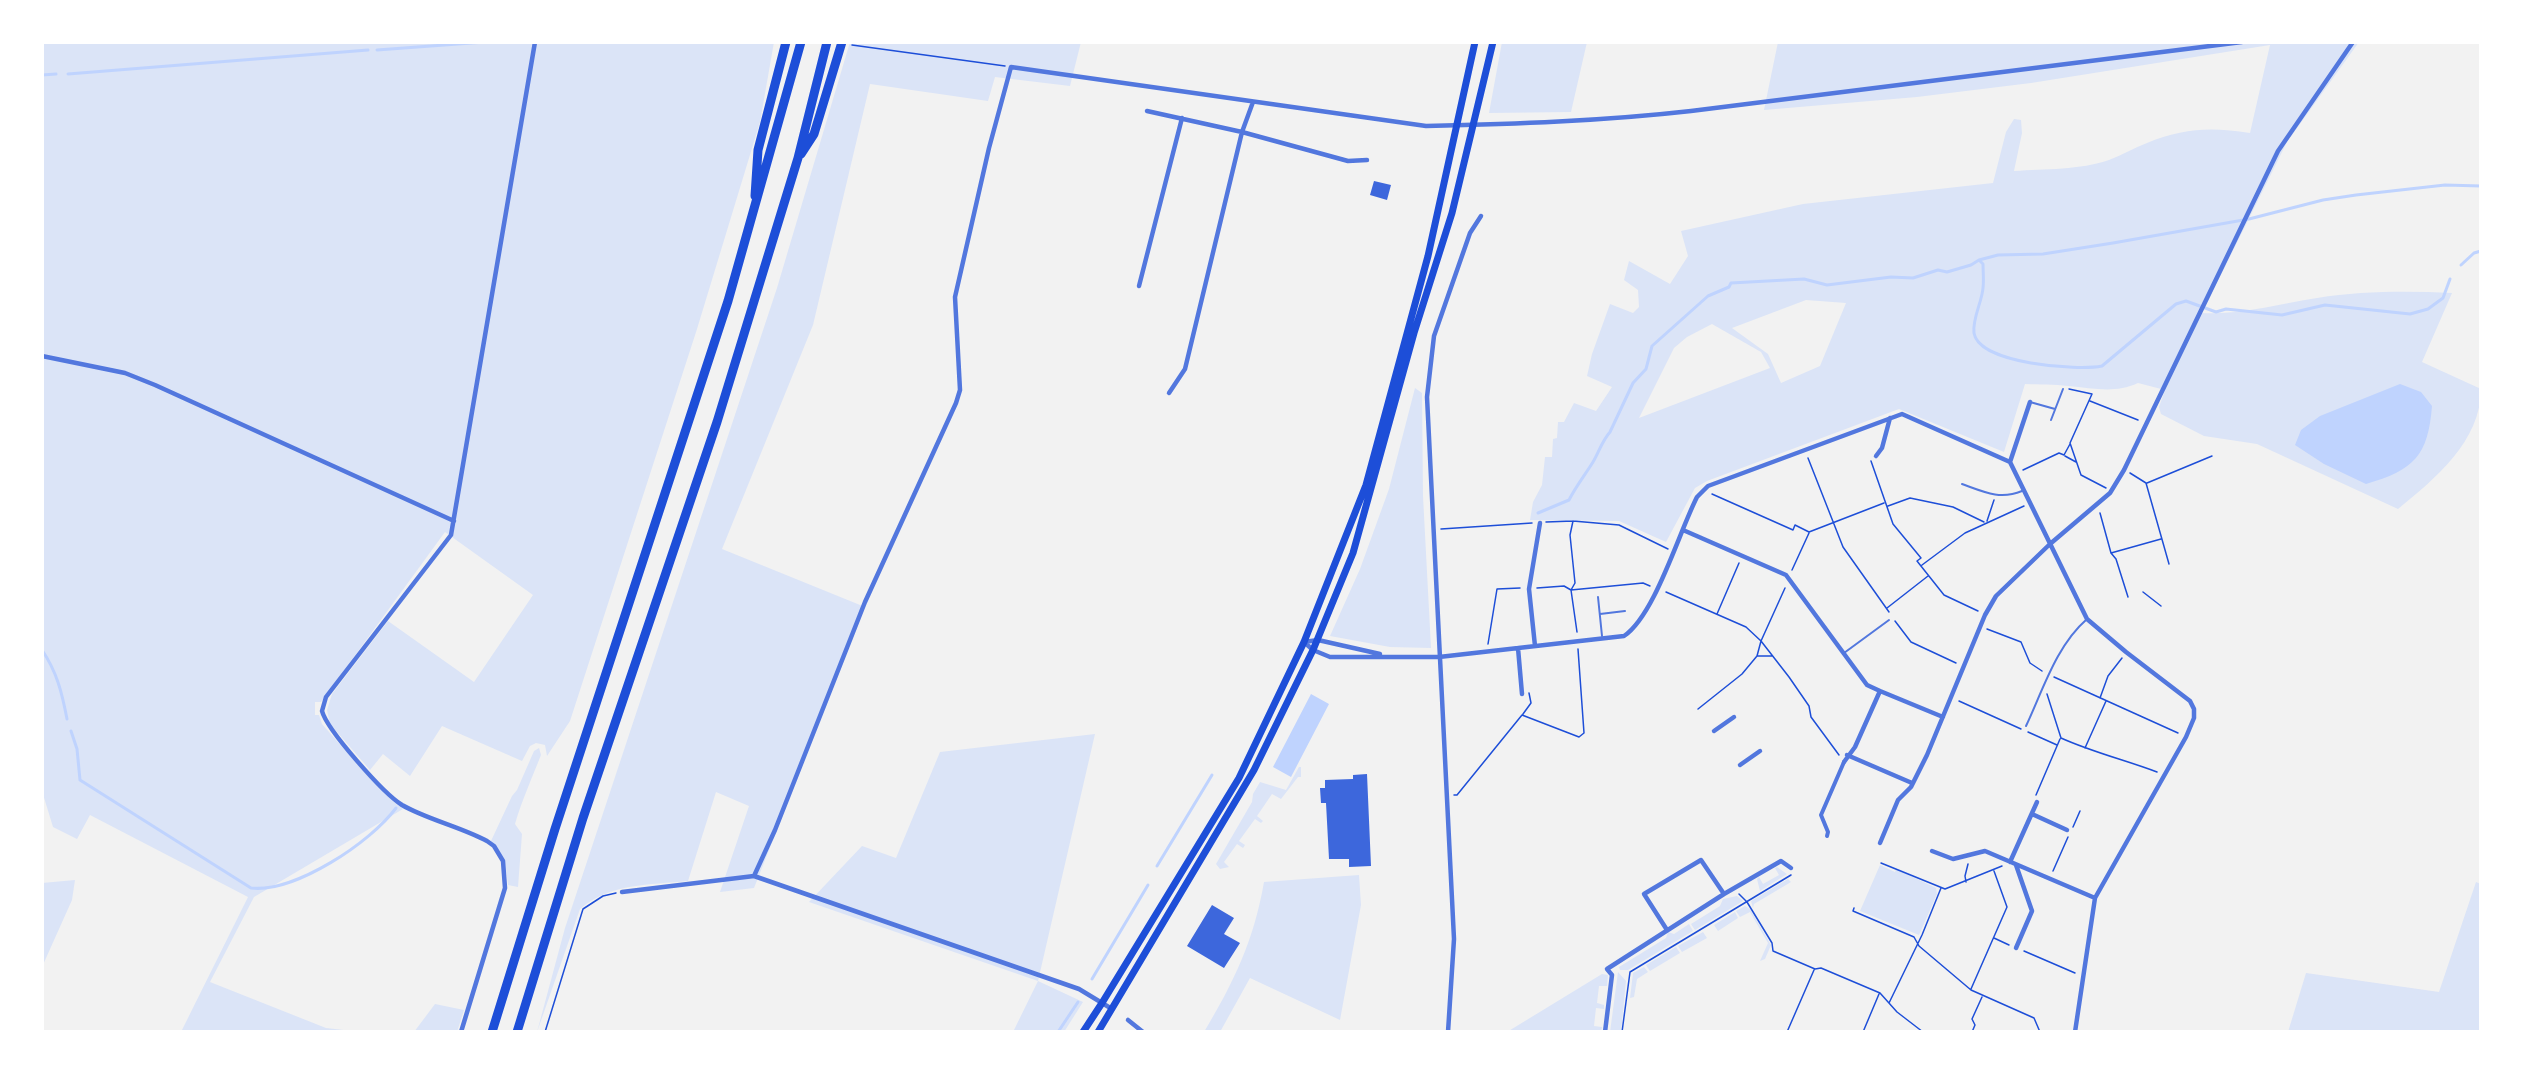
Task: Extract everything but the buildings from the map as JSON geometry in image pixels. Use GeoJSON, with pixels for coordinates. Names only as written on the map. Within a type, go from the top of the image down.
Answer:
{"type":"FeatureCollection","features":[{"type":"Feature","properties":{"kind":"highway"},"geometry":{"type":"LineString","coordinates":[[753,216],[758,150],[786,42]]}},
{"type":"Feature","properties":{"kind":"highway"},"geometry":{"type":"LineString","coordinates":[[492,1032],[545,859],[724,312],[801,42]]}},
{"type":"Feature","properties":{"kind":"highway"},"geometry":{"type":"LineString","coordinates":[[517,1032],[580,828],[717,422],[798,158],[827,42]]}},
{"type":"Feature","properties":{"kind":"highway"},"geometry":{"type":"LineString","coordinates":[[798,158],[814,134],[843,42]]}},
{"type":"Feature","properties":{"kind":"main road"},"geometry":{"type":"LineString","coordinates":[[1083,1032],[1239,778],[1304,642],[1366,485],[1409,331],[1458,125],[1475,42]]}},
{"type":"Feature","properties":{"kind":"main road"},"geometry":{"type":"LineString","coordinates":[[1098,1032],[1254,770],[1318,640],[1360,532],[1414,333],[1452,213],[1493,42]]}},
{"type":"Feature","properties":{"kind":"street"},"geometry":{"type":"LineString","coordinates":[[462,1032],[505,888],[503,861],[494,846],[487,841],[401,804],[369,773],[329,727],[322,711],[323,703],[333,688],[451,535],[535,42]]}},
{"type":"Feature","properties":{"kind":"street"},"geometry":{"type":"LineString","coordinates":[[754,876],[775,830],[865,602],[956,404],[960,390],[955,297],[989,148],[1011,67],[1426,126],[1646,116],[2242,42]]}},
{"type":"Feature","properties":{"kind":"street"},"geometry":{"type":"LineString","coordinates":[[1880,843],[1898,800],[1912,783],[1927,755],[1985,615],[1996,596],[2050,544],[2110,493],[2124,470],[2278,151],[2353,42]]}},
{"type":"Feature","properties":{"kind":"street"},"geometry":{"type":"LineString","coordinates":[[1169,393],[1185,369],[1242,132],[1253,102]]}},
{"type":"Feature","properties":{"kind":"street"},"geometry":{"type":"LineString","coordinates":[[1148,111],[1242,132],[1348,161],[1367,160]]}},
{"type":"Feature","properties":{"kind":"street"},"geometry":{"type":"LineString","coordinates":[[1139,286],[1182,118]]}},
{"type":"Feature","properties":{"kind":"street"},"geometry":{"type":"LineString","coordinates":[[1448,1032],[1454,939],[1427,397],[1429,363],[1434,336],[1466,244],[1481,216]]}},
{"type":"Feature","properties":{"kind":"street"},"geometry":{"type":"LineString","coordinates":[[42,356],[135,377],[276,439],[454,522]]}},
{"type":"Feature","properties":{"kind":"street"},"geometry":{"type":"LineString","coordinates":[[2010,462],[2030,402]]}},
{"type":"Feature","properties":{"kind":"street"},"geometry":{"type":"LineString","coordinates":[[1304,642],[1313,650],[1330,657],[1439,657],[1624,636],[1634,629],[1657,588],[1693,504],[1703,490],[1805,449],[1902,414],[2010,462],[2087,619],[2190,701],[2194,709],[2194,718],[2186,737],[2095,898],[2075,1032]]}},
{"type":"Feature","properties":{"kind":"street"},"geometry":{"type":"LineString","coordinates":[[1876,456],[1882,448],[1890,418]]}},
{"type":"Feature","properties":{"kind":"street"},"geometry":{"type":"LineString","coordinates":[[1535,646],[1529,589],[1540,523]]}},
{"type":"Feature","properties":{"kind":"street"},"geometry":{"type":"LineString","coordinates":[[1683,530],[1789,578],[1867,685],[1943,717]]}},
{"type":"Feature","properties":{"kind":"street"},"geometry":{"type":"LineString","coordinates":[[1304,642],[1318,640],[1389,656]]}},
{"type":"Feature","properties":{"kind":"street"},"geometry":{"type":"LineString","coordinates":[[1518,648],[1522,694]]}},
{"type":"Feature","properties":{"kind":"street"},"geometry":{"type":"LineString","coordinates":[[1827,836],[1828,832],[1821,815],[1847,755],[1855,747],[1880,691]]}},
{"type":"Feature","properties":{"kind":"street"},"geometry":{"type":"LineString","coordinates":[[1714,731],[1734,717]]}},
{"type":"Feature","properties":{"kind":"street"},"geometry":{"type":"LineString","coordinates":[[1740,765],[1760,751]]}},
{"type":"Feature","properties":{"kind":"street"},"geometry":{"type":"LineString","coordinates":[[1847,755],[1912,783]]}},
{"type":"Feature","properties":{"kind":"street"},"geometry":{"type":"LineString","coordinates":[[2010,862],[2032,814],[2036,799]]}},
{"type":"Feature","properties":{"kind":"street"},"geometry":{"type":"LineString","coordinates":[[2032,814],[2067,830]]}},
{"type":"Feature","properties":{"kind":"street"},"geometry":{"type":"LineString","coordinates":[[1932,851],[1953,859],[1985,852],[2095,898]]}},
{"type":"Feature","properties":{"kind":"street"},"geometry":{"type":"LineString","coordinates":[[1667,930],[1644,894],[1701,860],[1724,894]]}},
{"type":"Feature","properties":{"kind":"street"},"geometry":{"type":"LineString","coordinates":[[1605,1032],[1612,975],[1607,969],[1724,894],[1781,861],[1791,868]]}},
{"type":"Feature","properties":{"kind":"street"},"geometry":{"type":"LineString","coordinates":[[2016,865],[2032,911],[2016,948]]}},
{"type":"Feature","properties":{"kind":"street"},"geometry":{"type":"LineString","coordinates":[[622,892],[754,876],[1079,989],[1112,1009]]}},
{"type":"Feature","properties":{"kind":"street"},"geometry":{"type":"LineString","coordinates":[[1128,1020],[1143,1032]]}},
{"type":"Feature","properties":{"kind":"lane"},"geometry":{"type":"LineString","coordinates":[[2051,420],[2063,389]]}},
{"type":"Feature","properties":{"kind":"lane"},"geometry":{"type":"LineString","coordinates":[[2030,402],[2055,410]]}},
{"type":"Feature","properties":{"kind":"lane"},"geometry":{"type":"LineString","coordinates":[[1962,484],[1995,496],[2010,496],[2025,490]]}},
{"type":"Feature","properties":{"kind":"lane"},"geometry":{"type":"LineString","coordinates":[[1598,597],[1603,639]]}},
{"type":"Feature","properties":{"kind":"lane"},"geometry":{"type":"LineString","coordinates":[[1600,614],[1624,611]]}},
{"type":"Feature","properties":{"kind":"lane"},"geometry":{"type":"LineString","coordinates":[[2026,726],[2049,676],[2073,634],[2087,619]]}},
{"type":"Feature","properties":{"kind":"lane"},"geometry":{"type":"LineString","coordinates":[[1844,653],[1889,620]]}},
{"type":"Feature","properties":{"kind":"path"},"geometry":{"type":"LineString","coordinates":[[868,46],[1011,67]]}},
{"type":"Feature","properties":{"kind":"path"},"geometry":{"type":"LineString","coordinates":[[2063,389],[2092,394],[2064,455]]}},
{"type":"Feature","properties":{"kind":"path"},"geometry":{"type":"LineString","coordinates":[[2089,400],[2145,423]]}},
{"type":"Feature","properties":{"kind":"path"},"geometry":{"type":"LineString","coordinates":[[2070,443],[2081,475],[2103,485],[2110,493]]}},
{"type":"Feature","properties":{"kind":"path"},"geometry":{"type":"LineString","coordinates":[[1805,449],[1833,522],[1852,562],[1911,642],[1964,667]]}},
{"type":"Feature","properties":{"kind":"path"},"geometry":{"type":"LineString","coordinates":[[2017,473],[2059,453],[2078,462]]}},
{"type":"Feature","properties":{"kind":"path"},"geometry":{"type":"LineString","coordinates":[[1876,456],[1871,462],[1893,524],[1921,558],[1917,561],[1944,595],[1985,615]]}},
{"type":"Feature","properties":{"kind":"path"},"geometry":{"type":"LineString","coordinates":[[2146,483],[2211,456]]}},
{"type":"Feature","properties":{"kind":"path"},"geometry":{"type":"LineString","coordinates":[[2124,470],[2146,483],[2169,564]]}},
{"type":"Feature","properties":{"kind":"path"},"geometry":{"type":"LineString","coordinates":[[1703,490],[1793,530],[1794,525],[1809,532]]}},
{"type":"Feature","properties":{"kind":"path"},"geometry":{"type":"LineString","coordinates":[[1986,523],[1995,496]]}},
{"type":"Feature","properties":{"kind":"path"},"geometry":{"type":"LineString","coordinates":[[1887,507],[1910,498],[1953,507],[1986,523]]}},
{"type":"Feature","properties":{"kind":"path"},"geometry":{"type":"LineString","coordinates":[[1698,709],[1742,674],[1757,656],[1761,641],[1809,532],[1885,502]]}},
{"type":"Feature","properties":{"kind":"path"},"geometry":{"type":"LineString","coordinates":[[1921,566],[1965,533],[2030,504]]}},
{"type":"Feature","properties":{"kind":"path"},"geometry":{"type":"LineString","coordinates":[[2097,504],[2110,553],[2116,559],[2128,597]]}},
{"type":"Feature","properties":{"kind":"path"},"geometry":{"type":"LineString","coordinates":[[1434,530],[1573,521],[1619,525],[1674,552]]}},
{"type":"Feature","properties":{"kind":"path"},"geometry":{"type":"LineString","coordinates":[[1522,715],[1579,737],[1584,734],[1578,641],[1571,590],[1575,583],[1570,535],[1573,521]]}},
{"type":"Feature","properties":{"kind":"path"},"geometry":{"type":"LineString","coordinates":[[2110,553],[2162,539]]}},
{"type":"Feature","properties":{"kind":"path"},"geometry":{"type":"LineString","coordinates":[[1716,614],[1742,556]]}},
{"type":"Feature","properties":{"kind":"path"},"geometry":{"type":"LineString","coordinates":[[1886,608],[1929,576]]}},
{"type":"Feature","properties":{"kind":"path"},"geometry":{"type":"LineString","coordinates":[[1487,651],[1497,589],[1564,586],[1571,590],[1643,583],[1746,627],[1761,641],[1809,706],[1811,717],[1844,762]]}},
{"type":"Feature","properties":{"kind":"path"},"geometry":{"type":"LineString","coordinates":[[2143,592],[2161,606]]}},
{"type":"Feature","properties":{"kind":"path"},"geometry":{"type":"LineString","coordinates":[[1981,627],[2021,642],[2030,663],[2049,676],[2186,737]]}},
{"type":"Feature","properties":{"kind":"path"},"geometry":{"type":"LineString","coordinates":[[2100,698],[2108,676],[2126,652]]}},
{"type":"Feature","properties":{"kind":"path"},"geometry":{"type":"LineString","coordinates":[[1757,656],[1773,657]]}},
{"type":"Feature","properties":{"kind":"path"},"geometry":{"type":"LineString","coordinates":[[2036,799],[2061,738],[2045,687]]}},
{"type":"Feature","properties":{"kind":"path"},"geometry":{"type":"LineString","coordinates":[[1447,796],[1457,795],[1531,703],[1530,693],[1522,694]]}},
{"type":"Feature","properties":{"kind":"path"},"geometry":{"type":"LineString","coordinates":[[1951,698],[2057,746]]}},
{"type":"Feature","properties":{"kind":"path"},"geometry":{"type":"LineString","coordinates":[[2085,749],[2106,701]]}},
{"type":"Feature","properties":{"kind":"path"},"geometry":{"type":"LineString","coordinates":[[2061,738],[2085,749],[2126,760],[2164,775]]}},
{"type":"Feature","properties":{"kind":"path"},"geometry":{"type":"LineString","coordinates":[[2049,879],[2079,811]]}},
{"type":"Feature","properties":{"kind":"path"},"geometry":{"type":"LineString","coordinates":[[1966,882],[1965,876],[1970,857]]}},
{"type":"Feature","properties":{"kind":"path"},"geometry":{"type":"LineString","coordinates":[[1881,862],[1941,888],[1951,888],[1993,871],[2007,907],[1971,990]]}},
{"type":"Feature","properties":{"kind":"path"},"geometry":{"type":"LineString","coordinates":[[1622,1032],[1630,972],[1791,875]]}},
{"type":"Feature","properties":{"kind":"path"},"geometry":{"type":"LineString","coordinates":[[1736,888],[1772,944],[1773,951],[1880,993],[1888,1004],[1923,1032]]}},
{"type":"Feature","properties":{"kind":"path"},"geometry":{"type":"LineString","coordinates":[[1888,1004],[1941,888]]}},
{"type":"Feature","properties":{"kind":"path"},"geometry":{"type":"LineString","coordinates":[[545,1032],[583,909],[603,896],[622,892]]}},
{"type":"Feature","properties":{"kind":"path"},"geometry":{"type":"LineString","coordinates":[[1854,908],[1853,911],[1914,937],[1917,943],[1971,990],[2034,1018],[2040,1032]]}},
{"type":"Feature","properties":{"kind":"path"},"geometry":{"type":"LineString","coordinates":[[1993,938],[2083,977]]}},
{"type":"Feature","properties":{"kind":"path"},"geometry":{"type":"LineString","coordinates":[[1787,1032],[1815,969]]}},
{"type":"Feature","properties":{"kind":"path"},"geometry":{"type":"LineString","coordinates":[[1863,1032],[1880,993]]}},
{"type":"Feature","properties":{"kind":"path"},"geometry":{"type":"LineString","coordinates":[[1972,1032],[1975,1025],[1972,1019],[1983,996]]}},
{"type":"Feature","properties":{"kind":"shaded area"},"geometry":{"type":"Polygon","coordinates":[[[42,42],[774,42],[760,122],[697,329],[570,721],[547,756],[545,745],[536,743],[530,746],[522,761],[442,726],[410,776],[383,754],[370,770],[330,724],[327,710],[332,694],[388,621],[474,682],[533,595],[445,532],[321,702],[315,702],[315,715],[319,715],[322,724],[366,774],[403,809],[254,897],[210,982],[326,1028],[361,1032],[181,1032],[248,897],[90,815],[77,839],[53,827],[42,791],[42,42]]]}},
{"type":"Feature","properties":{"kind":"shaded area"},"geometry":{"type":"Polygon","coordinates":[[[850,42],[1081,42],[1070,86],[995,77],[988,101],[870,84],[813,325],[722,549],[865,607],[754,888],[720,892],[749,806],[716,792],[688,881],[617,890],[592,900],[580,909],[537,1032],[565,928],[777,288],[850,42]]]}},
{"type":"Feature","properties":{"kind":"shaded area"},"geometry":{"type":"Polygon","coordinates":[[[1502,42],[1587,42],[1571,112],[1489,113],[1502,42]]]}},
{"type":"Feature","properties":{"kind":"shaded area"},"geometry":{"type":"Polygon","coordinates":[[[1778,42],[2359,42],[2287,142],[2202,313],[2246,311],[2351,294],[2452,293],[2422,362],[2481,389],[2479,408],[2473,425],[2464,442],[2441,472],[2398,509],[2257,444],[2204,436],[2161,414],[2159,407],[2165,390],[2138,383],[2112,389],[2025,384],[2004,452],[1899,409],[1707,481],[1695,488],[1666,542],[1619,521],[1530,520],[1533,502],[1542,485],[1545,457],[1552,457],[1553,439],[1557,438],[1558,422],[1564,422],[1574,403],[1596,411],[1612,387],[1587,376],[1592,354],[1610,304],[1633,313],[1639,307],[1638,290],[1624,280],[1629,261],[1670,284],[1688,256],[1681,231],[1803,204],[1993,183],[2006,132],[2014,119],[2021,120],[2022,133],[2014,171],[2086,166],[2109,160],[2173,134],[2198,130],[2250,133],[2270,45],[2031,83],[1917,97],[1764,110],[1778,42]],[[1806,300],[1732,328],[1768,354],[1781,383],[1820,366],[1846,303],[1806,300]],[[1712,324],[1687,337],[1674,348],[1639,418],[1770,368],[1761,352],[1712,324]]]}},
{"type":"Feature","properties":{"kind":"shaded area"},"geometry":{"type":"Polygon","coordinates":[[[1415,388],[1422,393],[1423,496],[1431,648],[1390,647],[1330,636],[1360,569],[1389,489],[1415,388]]]}},
{"type":"Feature","properties":{"kind":"shaded area"},"geometry":{"type":"Polygon","coordinates":[[[1095,734],[1038,981],[809,902],[862,846],[896,858],[940,752],[1095,734]]]}},
{"type":"Feature","properties":{"kind":"shaded area"},"geometry":{"type":"Polygon","coordinates":[[[539,748],[541,755],[515,824],[522,834],[518,887],[508,885],[505,861],[491,841],[534,751],[539,748]]]}},
{"type":"Feature","properties":{"kind":"shaded area"},"geometry":{"type":"Polygon","coordinates":[[[1301,767],[1301,777],[1298,777],[1281,799],[1272,794],[1257,816],[1263,821],[1261,823],[1255,819],[1239,841],[1245,845],[1243,848],[1237,844],[1224,862],[1229,867],[1220,869],[1216,864],[1252,802],[1253,794],[1260,782],[1286,790],[1301,767]]]}},
{"type":"Feature","properties":{"kind":"shaded area"},"geometry":{"type":"Polygon","coordinates":[[[1880,865],[1895,872],[1896,869],[1936,888],[1937,894],[1919,935],[1860,911],[1880,865]]]}},
{"type":"Feature","properties":{"kind":"shaded area"},"geometry":{"type":"Polygon","coordinates":[[[1775,868],[1787,874],[1760,891],[1757,879],[1759,877],[1763,884],[1779,875],[1775,868]]]}},
{"type":"Feature","properties":{"kind":"shaded area"},"geometry":{"type":"Polygon","coordinates":[[[1359,875],[1361,905],[1340,1020],[1250,978],[1220,1032],[1204,1032],[1242,960],[1255,923],[1264,882],[1359,875]]]}},
{"type":"Feature","properties":{"kind":"shaded area"},"geometry":{"type":"Polygon","coordinates":[[[1788,879],[1791,882],[1754,904],[1753,908],[1751,901],[1788,879]]]}},
{"type":"Feature","properties":{"kind":"shaded area"},"geometry":{"type":"Polygon","coordinates":[[[75,880],[72,900],[42,967],[42,883],[75,880]]]}},
{"type":"Feature","properties":{"kind":"shaded area"},"geometry":{"type":"Polygon","coordinates":[[[2476,882],[2481,884],[2481,1032],[2288,1032],[2306,973],[2439,992],[2476,882]]]}},
{"type":"Feature","properties":{"kind":"shaded area"},"geometry":{"type":"Polygon","coordinates":[[[1737,896],[1743,901],[1695,930],[1691,924],[1720,906],[1723,899],[1737,896]]]}},
{"type":"Feature","properties":{"kind":"shaded area"},"geometry":{"type":"Polygon","coordinates":[[[1745,906],[1750,909],[1771,945],[1765,959],[1760,961],[1768,943],[1750,912],[1740,917],[1736,911],[1745,906]]]}},
{"type":"Feature","properties":{"kind":"shaded area"},"geometry":{"type":"Polygon","coordinates":[[[1735,912],[1738,918],[1718,931],[1714,925],[1735,912]]]}},
{"type":"Feature","properties":{"kind":"shaded area"},"geometry":{"type":"Polygon","coordinates":[[[1689,924],[1693,931],[1628,970],[1620,970],[1619,967],[1666,938],[1668,932],[1674,934],[1689,924]]]}},
{"type":"Feature","properties":{"kind":"shaded area"},"geometry":{"type":"Polygon","coordinates":[[[1703,932],[1707,938],[1682,952],[1678,946],[1703,932]]]}},
{"type":"Feature","properties":{"kind":"shaded area"},"geometry":{"type":"Polygon","coordinates":[[[1676,947],[1680,953],[1650,971],[1646,965],[1676,947]]]}},
{"type":"Feature","properties":{"kind":"shaded area"},"geometry":{"type":"Polygon","coordinates":[[[1644,967],[1648,972],[1637,979],[1634,997],[1630,998],[1633,973],[1644,967]]]}},
{"type":"Feature","properties":{"kind":"shaded area"},"geometry":{"type":"Polygon","coordinates":[[[1618,972],[1626,981],[1621,1032],[1610,1032],[1618,972]]]}},
{"type":"Feature","properties":{"kind":"shaded area"},"geometry":{"type":"Polygon","coordinates":[[[1602,974],[1608,975],[1607,986],[1599,986],[1597,1003],[1604,1005],[1604,1009],[1596,1008],[1594,1026],[1602,1027],[1601,1032],[1507,1032],[1602,974]]]}},
{"type":"Feature","properties":{"kind":"shaded area"},"geometry":{"type":"Polygon","coordinates":[[[1038,981],[1083,1002],[1064,1032],[1013,1032],[1038,981]]]}},
{"type":"Feature","properties":{"kind":"shaded area"},"geometry":{"type":"Polygon","coordinates":[[[435,1004],[464,1010],[457,1032],[414,1032],[435,1004]]]}},
{"type":"Feature","properties":{"kind":"water"},"geometry":{"type":"Polygon","coordinates":[[[2400,384],[2421,392],[2432,406],[2427,437],[2422,449],[2416,458],[2396,473],[2366,484],[2324,464],[2295,445],[2301,430],[2320,416],[2400,384]]]}},
{"type":"Feature","properties":{"kind":"water"},"geometry":{"type":"Polygon","coordinates":[[[1311,694],[1329,704],[1291,777],[1273,767],[1311,694]]]}},
{"type":"Feature","properties":{"kind":"waterway"},"geometry":{"type":"LineString","coordinates":[[377,50],[485,42]]}},
{"type":"Feature","properties":{"kind":"waterway"},"geometry":{"type":"LineString","coordinates":[[68,74],[368,50]]}},
{"type":"Feature","properties":{"kind":"waterway"},"geometry":{"type":"LineString","coordinates":[[42,75],[56,74]]}},
{"type":"Feature","properties":{"kind":"waterway"},"geometry":{"type":"LineString","coordinates":[[1538,513],[1569,500],[1610,432],[1633,383],[1646,369],[1652,346],[1708,296],[1729,287],[1731,283],[1804,279],[1827,285],[1891,277],[1913,278],[1938,270],[1947,272],[1998,255],[2043,254],[2113,243],[2249,219],[2323,200],[2445,185],[2481,186]]}},
{"type":"Feature","properties":{"kind":"waterway"},"geometry":{"type":"LineString","coordinates":[[2461,265],[2474,253],[2481,251]]}},
{"type":"Feature","properties":{"kind":"waterway"},"geometry":{"type":"LineString","coordinates":[[1979,260],[1983,264],[1983,285],[1974,333],[1980,344],[2010,358],[2031,363],[2073,367],[2102,366],[2176,304],[2186,301],[2216,312],[2226,309],[2282,315],[2325,305],[2410,314],[2428,309],[2443,298],[2450,279]]}},
{"type":"Feature","properties":{"kind":"waterway"},"geometry":{"type":"LineString","coordinates":[[42,650],[52,666],[67,719]]}},
{"type":"Feature","properties":{"kind":"waterway"},"geometry":{"type":"LineString","coordinates":[[71,731],[77,749],[80,780],[251,888],[269,887],[289,882],[331,863],[369,836],[396,808]]}},
{"type":"Feature","properties":{"kind":"waterway"},"geometry":{"type":"LineString","coordinates":[[1157,866],[1212,775]]}},
{"type":"Feature","properties":{"kind":"waterway"},"geometry":{"type":"LineString","coordinates":[[1092,979],[1148,885]]}},
{"type":"Feature","properties":{"kind":"waterway"},"geometry":{"type":"LineString","coordinates":[[1058,1032],[1078,1002]]}}]}
